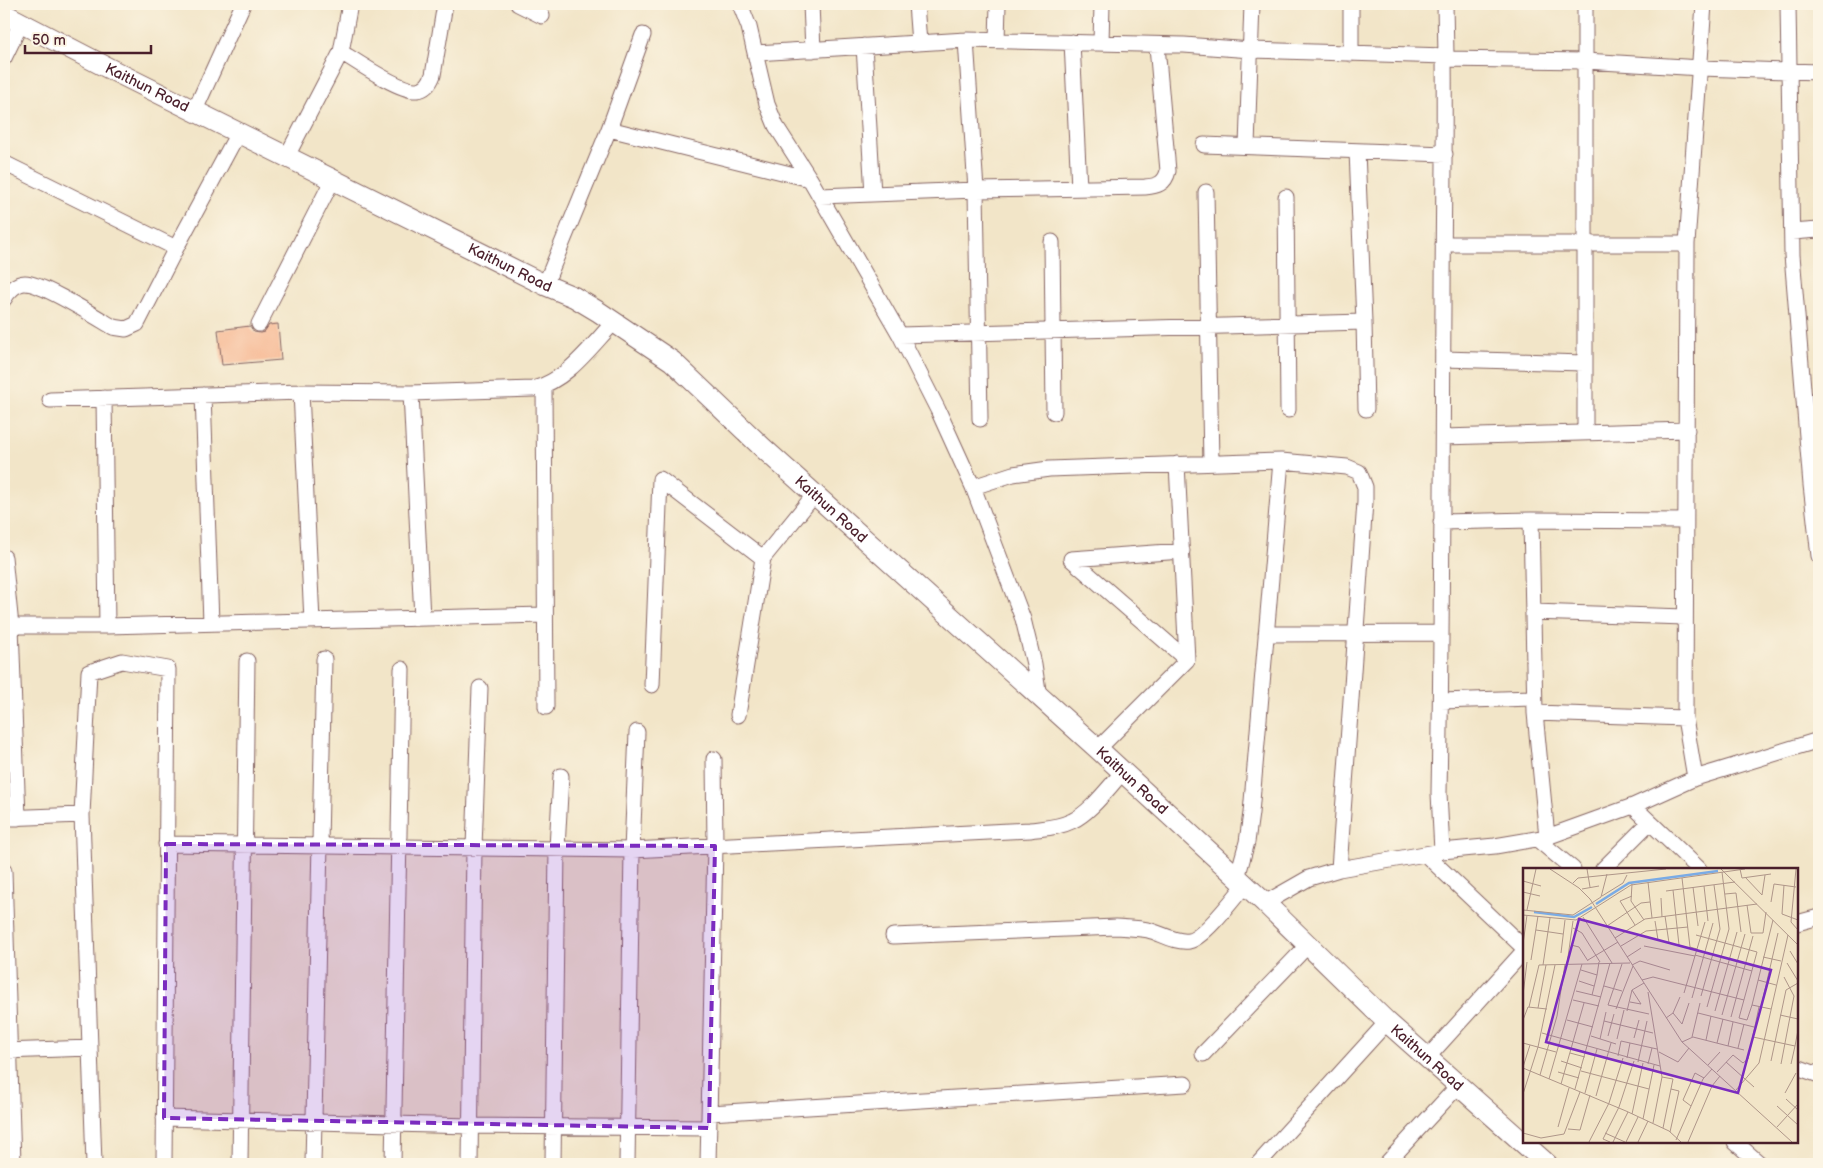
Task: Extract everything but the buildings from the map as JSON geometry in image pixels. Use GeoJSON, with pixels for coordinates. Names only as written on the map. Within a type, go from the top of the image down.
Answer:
{"type":"FeatureCollection","features":[{"type":"Feature","properties":{"kind":"street"},"geometry":{"type":"LineString","coordinates":[[195,110],[243,4]]}},
{"type":"Feature","properties":{"kind":"street"},"geometry":{"type":"LineString","coordinates":[[287,156],[341,52],[350,4]]}},
{"type":"Feature","properties":{"kind":"street"},"geometry":{"type":"LineString","coordinates":[[341,52],[398,86],[411,90],[424,88],[429,84],[433,75],[445,4]]}},
{"type":"Feature","properties":{"kind":"street"},"geometry":{"type":"LineString","coordinates":[[518,4],[542,16]]}},
{"type":"Feature","properties":{"kind":"street"},"geometry":{"type":"LineString","coordinates":[[740,4],[749,27],[767,104],[776,126],[810,179],[900,335],[938,410],[973,488],[1023,619],[1034,664],[1039,697]]}},
{"type":"Feature","properties":{"kind":"street"},"geometry":{"type":"LineString","coordinates":[[811,4],[813,50]]}},
{"type":"Feature","properties":{"kind":"street"},"geometry":{"type":"LineString","coordinates":[[916,4],[919,43]]}},
{"type":"Feature","properties":{"kind":"street"},"geometry":{"type":"LineString","coordinates":[[996,41],[998,4]]}},
{"type":"Feature","properties":{"kind":"street"},"geometry":{"type":"LineString","coordinates":[[1101,43],[1102,4]]}},
{"type":"Feature","properties":{"kind":"street"},"geometry":{"type":"LineString","coordinates":[[1247,146],[1252,4]]}},
{"type":"Feature","properties":{"kind":"street"},"geometry":{"type":"LineString","coordinates":[[1351,4],[1352,54]]}},
{"type":"Feature","properties":{"kind":"street"},"geometry":{"type":"LineString","coordinates":[[1442,851],[1439,793],[1445,4]]}},
{"type":"Feature","properties":{"kind":"street"},"geometry":{"type":"LineString","coordinates":[[1585,4],[1585,432]]}},
{"type":"Feature","properties":{"kind":"street"},"geometry":{"type":"LineString","coordinates":[[1695,778],[1685,718],[1687,244],[1701,68],[1704,4]]}},
{"type":"Feature","properties":{"kind":"street"},"geometry":{"type":"LineString","coordinates":[[1788,4],[1792,232],[1811,485],[1819,556]]}},
{"type":"Feature","properties":{"kind":"street"},"geometry":{"type":"LineString","coordinates":[[4,58],[12,18]]}},
{"type":"Feature","properties":{"kind":"street","name":"Kaithun Road"},"geometry":{"type":"LineString","coordinates":[[12,18],[238,133],[545,285],[574,297],[615,321],[672,361],[815,494],[1098,749],[1265,903],[1387,1022],[1547,1164]]}},
{"type":"Feature","properties":{"kind":"street"},"geometry":{"type":"LineString","coordinates":[[545,285],[609,129],[643,34]]}},
{"type":"Feature","properties":{"kind":"street"},"geometry":{"type":"LineString","coordinates":[[755,53],[966,40],[1157,46],[1184,45],[1251,50],[1445,58],[1585,61],[1701,68],[1819,72]]}},
{"type":"Feature","properties":{"kind":"street"},"geometry":{"type":"LineString","coordinates":[[966,40],[976,190],[980,418]]}},
{"type":"Feature","properties":{"kind":"street"},"geometry":{"type":"LineString","coordinates":[[1072,42],[1079,188]]}},
{"type":"Feature","properties":{"kind":"street"},"geometry":{"type":"LineString","coordinates":[[864,46],[873,194]]}},
{"type":"Feature","properties":{"kind":"street"},"geometry":{"type":"LineString","coordinates":[[820,196],[976,190],[1145,187],[1157,185],[1166,179],[1168,171],[1157,46]]}},
{"type":"Feature","properties":{"kind":"street"},"geometry":{"type":"LineString","coordinates":[[609,129],[810,179]]}},
{"type":"Feature","properties":{"kind":"street"},"geometry":{"type":"LineString","coordinates":[[4,299],[17,285],[25,283],[44,288],[114,327],[120,329],[137,324],[238,133]]}},
{"type":"Feature","properties":{"kind":"street"},"geometry":{"type":"LineString","coordinates":[[1204,145],[1445,154]]}},
{"type":"Feature","properties":{"kind":"street"},"geometry":{"type":"LineString","coordinates":[[1357,151],[1366,409]]}},
{"type":"Feature","properties":{"kind":"street"},"geometry":{"type":"LineString","coordinates":[[4,164],[176,248]]}},
{"type":"Feature","properties":{"kind":"street"},"geometry":{"type":"LineString","coordinates":[[259,324],[332,179]]}},
{"type":"Feature","properties":{"kind":"street"},"geometry":{"type":"LineString","coordinates":[[1206,192],[1211,463]]}},
{"type":"Feature","properties":{"kind":"street"},"geometry":{"type":"LineString","coordinates":[[1286,197],[1288,410]]}},
{"type":"Feature","properties":{"kind":"street"},"geometry":{"type":"LineString","coordinates":[[1792,232],[1819,230]]}},
{"type":"Feature","properties":{"kind":"street"},"geometry":{"type":"LineString","coordinates":[[1052,242],[1054,412]]}},
{"type":"Feature","properties":{"kind":"street"},"geometry":{"type":"LineString","coordinates":[[1443,244],[1687,244]]}},
{"type":"Feature","properties":{"kind":"street"},"geometry":{"type":"LineString","coordinates":[[50,400],[301,392],[411,393],[523,390],[544,386],[557,379],[615,321]]}},
{"type":"Feature","properties":{"kind":"street"},"geometry":{"type":"LineString","coordinates":[[900,335],[1364,322]]}},
{"type":"Feature","properties":{"kind":"street"},"geometry":{"type":"LineString","coordinates":[[1443,359],[1584,363]]}},
{"type":"Feature","properties":{"kind":"street"},"geometry":{"type":"LineString","coordinates":[[544,386],[546,708]]}},
{"type":"Feature","properties":{"kind":"street"},"geometry":{"type":"LineString","coordinates":[[301,392],[312,621]]}},
{"type":"Feature","properties":{"kind":"street"},"geometry":{"type":"LineString","coordinates":[[411,393],[422,618]]}},
{"type":"Feature","properties":{"kind":"street"},"geometry":{"type":"LineString","coordinates":[[202,395],[211,623]]}},
{"type":"Feature","properties":{"kind":"street"},"geometry":{"type":"LineString","coordinates":[[104,398],[107,626]]}},
{"type":"Feature","properties":{"kind":"street"},"geometry":{"type":"LineString","coordinates":[[1443,438],[1687,430]]}},
{"type":"Feature","properties":{"kind":"street"},"geometry":{"type":"LineString","coordinates":[[973,488],[1013,474],[1049,469],[1281,461],[1347,467],[1354,469],[1362,477],[1365,487],[1365,502],[1339,870]]}},
{"type":"Feature","properties":{"kind":"street"},"geometry":{"type":"LineString","coordinates":[[893,936],[1116,927],[1148,930],[1175,939],[1188,941],[1197,938],[1205,931],[1241,882],[1251,812],[1281,461]]}},
{"type":"Feature","properties":{"kind":"street"},"geometry":{"type":"LineString","coordinates":[[1098,749],[1187,660],[1177,464]]}},
{"type":"Feature","properties":{"kind":"street"},"geometry":{"type":"LineString","coordinates":[[652,685],[660,479],[763,558]]}},
{"type":"Feature","properties":{"kind":"street"},"geometry":{"type":"LineString","coordinates":[[738,715],[763,558],[815,494]]}},
{"type":"Feature","properties":{"kind":"street"},"geometry":{"type":"LineString","coordinates":[[1441,522],[1531,520],[1685,521]]}},
{"type":"Feature","properties":{"kind":"street"},"geometry":{"type":"LineString","coordinates":[[1531,520],[1534,706],[1542,838],[1572,868]]}},
{"type":"Feature","properties":{"kind":"street"},"geometry":{"type":"LineString","coordinates":[[1182,552],[1071,559],[1187,660]]}},
{"type":"Feature","properties":{"kind":"street"},"geometry":{"type":"LineString","coordinates":[[4,557],[11,626],[11,818],[82,814]]}},
{"type":"Feature","properties":{"kind":"street"},"geometry":{"type":"LineString","coordinates":[[1532,612],[1685,617]]}},
{"type":"Feature","properties":{"kind":"street"},"geometry":{"type":"LineString","coordinates":[[11,626],[107,626],[545,615]]}},
{"type":"Feature","properties":{"kind":"street"},"geometry":{"type":"LineString","coordinates":[[1266,634],[1441,633]]}},
{"type":"Feature","properties":{"kind":"street"},"geometry":{"type":"LineString","coordinates":[[313,1164],[324,659]]}},
{"type":"Feature","properties":{"kind":"street"},"geometry":{"type":"LineString","coordinates":[[94,1164],[82,814],[89,672],[122,661],[168,669],[164,1164]]}},
{"type":"Feature","properties":{"kind":"street"},"geometry":{"type":"LineString","coordinates":[[240,1164],[247,661]]}},
{"type":"Feature","properties":{"kind":"street"},"geometry":{"type":"LineString","coordinates":[[394,1164],[402,669]]}},
{"type":"Feature","properties":{"kind":"street"},"geometry":{"type":"LineString","coordinates":[[470,1164],[474,848],[480,688]]}},
{"type":"Feature","properties":{"kind":"street"},"geometry":{"type":"LineString","coordinates":[[1441,701],[1685,718]]}},
{"type":"Feature","properties":{"kind":"street"},"geometry":{"type":"LineString","coordinates":[[627,1164],[632,850],[637,732]]}},
{"type":"Feature","properties":{"kind":"street"},"geometry":{"type":"LineString","coordinates":[[1265,903],[1309,878],[1339,870],[1442,851],[1495,846],[1542,838],[1633,806],[1695,778],[1819,740]]}},
{"type":"Feature","properties":{"kind":"street"},"geometry":{"type":"LineString","coordinates":[[708,1164],[715,846],[714,758]]}},
{"type":"Feature","properties":{"kind":"street"},"geometry":{"type":"LineString","coordinates":[[166,844],[632,850],[1051,828],[1073,821],[1084,814],[1122,773]]}},
{"type":"Feature","properties":{"kind":"street"},"geometry":{"type":"LineString","coordinates":[[553,1164],[557,848],[561,776]]}},
{"type":"Feature","properties":{"kind":"street"},"geometry":{"type":"LineString","coordinates":[[1633,806],[1698,868]]}},
{"type":"Feature","properties":{"kind":"street"},"geometry":{"type":"LineString","coordinates":[[1604,868],[1650,822]]}},
{"type":"Feature","properties":{"kind":"street"},"geometry":{"type":"LineString","coordinates":[[1425,854],[1523,949]]}},
{"type":"Feature","properties":{"kind":"street"},"geometry":{"type":"LineString","coordinates":[[4,871],[6,1051],[13,1164]]}},
{"type":"Feature","properties":{"kind":"street"},"geometry":{"type":"LineString","coordinates":[[1798,923],[1819,917]]}},
{"type":"Feature","properties":{"kind":"street"},"geometry":{"type":"LineString","coordinates":[[1203,1054],[1308,945]]}},
{"type":"Feature","properties":{"kind":"street"},"geometry":{"type":"LineString","coordinates":[[1427,1058],[1523,951]]}},
{"type":"Feature","properties":{"kind":"street"},"geometry":{"type":"LineString","coordinates":[[1258,1164],[1387,1022]]}},
{"type":"Feature","properties":{"kind":"street"},"geometry":{"type":"LineString","coordinates":[[6,1051],[90,1048]]}},
{"type":"Feature","properties":{"kind":"street"},"geometry":{"type":"LineString","coordinates":[[1798,1067],[1819,1075]]}},
{"type":"Feature","properties":{"kind":"street"},"geometry":{"type":"LineString","coordinates":[[710,1113],[1185,1084]]}},
{"type":"Feature","properties":{"kind":"street"},"geometry":{"type":"LineString","coordinates":[[1386,1164],[1458,1086]]}},
{"type":"Feature","properties":{"kind":"street"},"geometry":{"type":"LineString","coordinates":[[164,1118],[471,1126],[710,1128]]}},
{"type":"Feature","properties":{"kind":"street"},"geometry":{"type":"LineString","coordinates":[[1736,1143],[1760,1164]]}},
{"type":"Feature","properties":{"kind":"highlighted area"},"geometry":{"type":"Polygon","coordinates":[[[166,844],[715,846],[709,1128],[164,1118],[166,844]]]}}]}
